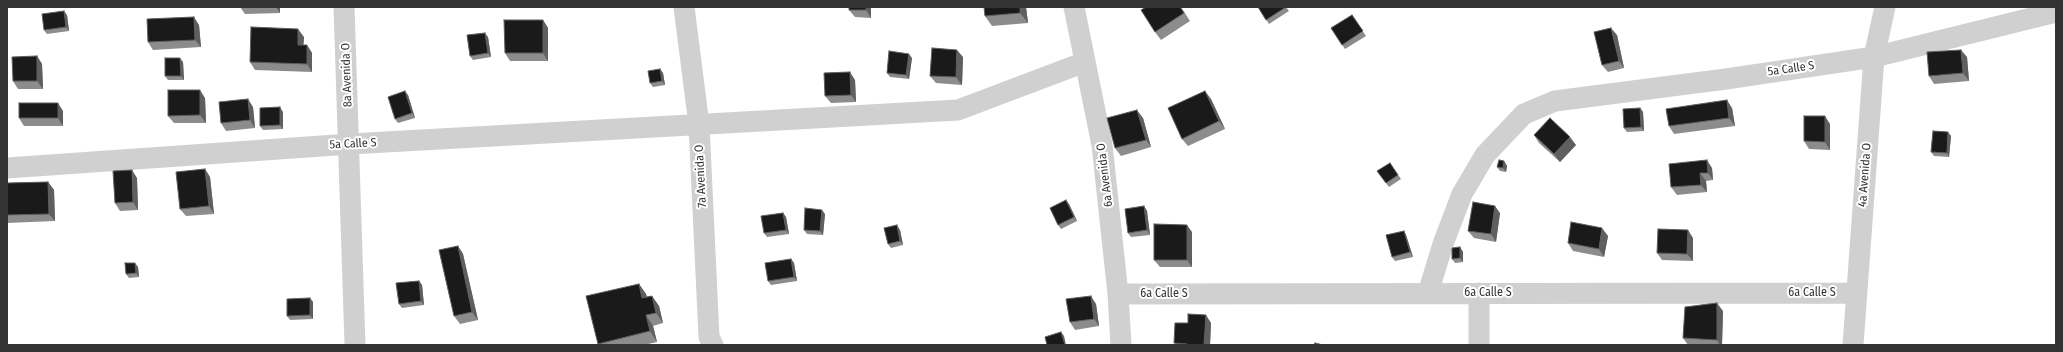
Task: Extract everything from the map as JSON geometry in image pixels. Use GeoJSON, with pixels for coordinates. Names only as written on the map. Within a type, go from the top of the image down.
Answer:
{"type":"FeatureCollection","features":[{"type":"Feature","properties":{"kind":"street","name":"8a Avenida O"},"geometry":{"type":"LineString","coordinates":[[344,7],[350,144],[355,345]]}},
{"type":"Feature","properties":{"kind":"street","name":"7a Avenida O"},"geometry":{"type":"LineString","coordinates":[[684,7],[699,125],[709,337],[713,345]]}},
{"type":"Feature","properties":{"kind":"street","name":"6a Avenida O"},"geometry":{"type":"LineString","coordinates":[[1074,7],[1102,145],[1118,294],[1121,345]]}},
{"type":"Feature","properties":{"kind":"street","name":"4a Avenida O"},"geometry":{"type":"LineString","coordinates":[[1853,345],[1874,57],[1885,7]]}},
{"type":"Feature","properties":{"kind":"street","name":"5a Calle S"},"geometry":{"type":"LineString","coordinates":[[1428,293],[1443,244],[1462,194],[1485,155],[1524,114],[1555,101],[1726,79],[1874,57],[2056,12]]}},
{"type":"Feature","properties":{"kind":"street","name":"5a Calle S"},"geometry":{"type":"LineString","coordinates":[[7,168],[350,144],[958,110],[1085,62]]}},
{"type":"Feature","properties":{"kind":"street"},"geometry":{"type":"LineString","coordinates":[[1479,293],[1479,345]]}},
{"type":"Feature","properties":{"kind":"street","name":"6a Calle S"},"geometry":{"type":"LineString","coordinates":[[1118,294],[1857,293]]}},
{"type":"Feature","properties":{"kind":"building"},"geometry":{"type":"Polygon","coordinates":[[[849,7],[866,7],[866,10],[849,10],[849,7]]]}},
{"type":"Feature","properties":{"kind":"building"},"geometry":{"type":"Polygon","coordinates":[[[984,7],[1020,7],[1020,13],[985,16],[984,7]]]}},
{"type":"Feature","properties":{"kind":"building"},"geometry":{"type":"Polygon","coordinates":[[[1146,7],[1180,7],[1184,13],[1155,32],[1141,10],[1146,7]]]}},
{"type":"Feature","properties":{"kind":"building"},"geometry":{"type":"Polygon","coordinates":[[[1258,7],[1286,7],[1266,20],[1258,7]]]}},
{"type":"Feature","properties":{"kind":"building"},"geometry":{"type":"Polygon","coordinates":[[[64,11],[66,27],[44,30],[42,14],[64,11]]]}},
{"type":"Feature","properties":{"kind":"building"},"geometry":{"type":"Polygon","coordinates":[[[1352,15],[1363,31],[1342,45],[1331,28],[1352,15]]]}},
{"type":"Feature","properties":{"kind":"building"},"geometry":{"type":"Polygon","coordinates":[[[194,17],[195,40],[148,42],[147,19],[194,17]]]}},
{"type":"Feature","properties":{"kind":"building"},"geometry":{"type":"Polygon","coordinates":[[[504,20],[543,20],[543,53],[505,53],[504,20]]]}},
{"type":"Feature","properties":{"kind":"building"},"geometry":{"type":"Polygon","coordinates":[[[251,27],[298,29],[298,45],[307,45],[307,64],[250,62],[251,27]]]}},
{"type":"Feature","properties":{"kind":"building"},"geometry":{"type":"Polygon","coordinates":[[[1611,28],[1619,61],[1602,65],[1594,32],[1611,28]]]}},
{"type":"Feature","properties":{"kind":"building"},"geometry":{"type":"Polygon","coordinates":[[[485,33],[488,53],[470,56],[467,35],[485,33]]]}},
{"type":"Feature","properties":{"kind":"building"},"geometry":{"type":"Polygon","coordinates":[[[932,48],[957,50],[956,77],[930,76],[932,48]]]}},
{"type":"Feature","properties":{"kind":"building"},"geometry":{"type":"Polygon","coordinates":[[[1961,50],[1963,73],[1929,76],[1927,52],[1961,50]]]}},
{"type":"Feature","properties":{"kind":"building"},"geometry":{"type":"Polygon","coordinates":[[[889,51],[909,54],[906,75],[887,73],[889,51]]]}},
{"type":"Feature","properties":{"kind":"building"},"geometry":{"type":"Polygon","coordinates":[[[37,56],[37,81],[13,81],[12,57],[37,56]]]}},
{"type":"Feature","properties":{"kind":"building"},"geometry":{"type":"Polygon","coordinates":[[[165,58],[180,58],[181,76],[165,76],[165,58]]]}},
{"type":"Feature","properties":{"kind":"building"},"geometry":{"type":"Polygon","coordinates":[[[660,69],[662,81],[650,83],[648,71],[660,69]]]}},
{"type":"Feature","properties":{"kind":"building"},"geometry":{"type":"Polygon","coordinates":[[[850,72],[851,95],[825,96],[824,73],[850,72]]]}},
{"type":"Feature","properties":{"kind":"building"},"geometry":{"type":"Polygon","coordinates":[[[168,90],[200,90],[200,115],[168,116],[168,90]]]}},
{"type":"Feature","properties":{"kind":"building"},"geometry":{"type":"Polygon","coordinates":[[[405,91],[412,113],[395,119],[388,97],[405,91]]]}},
{"type":"Feature","properties":{"kind":"building"},"geometry":{"type":"Polygon","coordinates":[[[1205,91],[1219,121],[1182,139],[1168,108],[1205,91]]]}},
{"type":"Feature","properties":{"kind":"building"},"geometry":{"type":"Polygon","coordinates":[[[248,99],[250,120],[221,123],[219,102],[248,99]]]}},
{"type":"Feature","properties":{"kind":"building"},"geometry":{"type":"Polygon","coordinates":[[[1727,100],[1729,118],[1669,126],[1666,109],[1727,100]]]}},
{"type":"Feature","properties":{"kind":"building"},"geometry":{"type":"Polygon","coordinates":[[[19,103],[58,103],[58,118],[19,118],[19,103]]]}},
{"type":"Feature","properties":{"kind":"building"},"geometry":{"type":"Polygon","coordinates":[[[280,107],[280,125],[260,126],[260,108],[280,107]]]}},
{"type":"Feature","properties":{"kind":"building"},"geometry":{"type":"Polygon","coordinates":[[[1640,108],[1641,127],[1624,128],[1623,109],[1640,108]]]}},
{"type":"Feature","properties":{"kind":"building"},"geometry":{"type":"Polygon","coordinates":[[[1137,110],[1146,140],[1115,148],[1107,118],[1137,110]]]}},
{"type":"Feature","properties":{"kind":"building"},"geometry":{"type":"Polygon","coordinates":[[[1804,116],[1825,116],[1825,142],[1804,141],[1804,116]]]}},
{"type":"Feature","properties":{"kind":"building"},"geometry":{"type":"Polygon","coordinates":[[[1550,118],[1570,137],[1554,154],[1534,135],[1550,118]]]}},
{"type":"Feature","properties":{"kind":"building"},"geometry":{"type":"Polygon","coordinates":[[[1933,131],[1948,132],[1947,153],[1931,152],[1933,131]]]}},
{"type":"Feature","properties":{"kind":"building"},"geometry":{"type":"Polygon","coordinates":[[[1499,160],[1504,161],[1503,168],[1497,167],[1499,160]]]}},
{"type":"Feature","properties":{"kind":"building"},"geometry":{"type":"Polygon","coordinates":[[[1707,160],[1708,173],[1700,173],[1701,185],[1671,187],[1669,164],[1707,160]]]}},
{"type":"Feature","properties":{"kind":"building"},"geometry":{"type":"Polygon","coordinates":[[[1390,163],[1398,175],[1386,183],[1377,171],[1390,163]]]}},
{"type":"Feature","properties":{"kind":"building"},"geometry":{"type":"Polygon","coordinates":[[[205,169],[209,206],[180,209],[176,172],[205,169]]]}},
{"type":"Feature","properties":{"kind":"building"},"geometry":{"type":"Polygon","coordinates":[[[132,170],[133,202],[115,203],[113,171],[132,170]]]}},
{"type":"Feature","properties":{"kind":"building"},"geometry":{"type":"Polygon","coordinates":[[[48,182],[49,214],[7,215],[7,183],[48,182]]]}},
{"type":"Feature","properties":{"kind":"building"},"geometry":{"type":"Polygon","coordinates":[[[1066,200],[1074,217],[1058,225],[1050,208],[1066,200]]]}},
{"type":"Feature","properties":{"kind":"building"},"geometry":{"type":"Polygon","coordinates":[[[1473,202],[1495,206],[1491,234],[1468,231],[1473,202]]]}},
{"type":"Feature","properties":{"kind":"building"},"geometry":{"type":"Polygon","coordinates":[[[1144,206],[1147,230],[1128,233],[1125,209],[1144,206]]]}},
{"type":"Feature","properties":{"kind":"building"},"geometry":{"type":"Polygon","coordinates":[[[805,208],[822,210],[820,231],[804,230],[805,208]]]}},
{"type":"Feature","properties":{"kind":"building"},"geometry":{"type":"Polygon","coordinates":[[[783,213],[786,230],[764,233],[761,216],[783,213]]]}},
{"type":"Feature","properties":{"kind":"building"},"geometry":{"type":"Polygon","coordinates":[[[1571,222],[1602,228],[1599,249],[1568,243],[1571,222]]]}},
{"type":"Feature","properties":{"kind":"building"},"geometry":{"type":"Polygon","coordinates":[[[1154,224],[1187,225],[1187,260],[1154,260],[1154,224]]]}},
{"type":"Feature","properties":{"kind":"building"},"geometry":{"type":"Polygon","coordinates":[[[897,225],[900,241],[888,244],[884,228],[897,225]]]}},
{"type":"Feature","properties":{"kind":"building"},"geometry":{"type":"Polygon","coordinates":[[[1658,229],[1688,230],[1687,254],[1657,253],[1658,229]]]}},
{"type":"Feature","properties":{"kind":"building"},"geometry":{"type":"Polygon","coordinates":[[[1404,231],[1410,252],[1392,257],[1386,235],[1404,231]]]}},
{"type":"Feature","properties":{"kind":"building"},"geometry":{"type":"Polygon","coordinates":[[[458,246],[472,312],[454,316],[439,250],[458,246]]]}},
{"type":"Feature","properties":{"kind":"building"},"geometry":{"type":"Polygon","coordinates":[[[1460,247],[1460,258],[1452,259],[1452,248],[1460,247]]]}},
{"type":"Feature","properties":{"kind":"building"},"geometry":{"type":"Polygon","coordinates":[[[791,259],[794,277],[768,281],[765,263],[791,259]]]}},
{"type":"Feature","properties":{"kind":"building"},"geometry":{"type":"Polygon","coordinates":[[[125,263],[135,263],[136,273],[126,274],[125,263]]]}},
{"type":"Feature","properties":{"kind":"building"},"geometry":{"type":"Polygon","coordinates":[[[419,281],[421,301],[399,304],[396,283],[419,281]]]}},
{"type":"Feature","properties":{"kind":"building"},"geometry":{"type":"Polygon","coordinates":[[[639,284],[642,298],[652,296],[656,313],[646,315],[650,331],[598,344],[586,296],[639,284]]]}},
{"type":"Feature","properties":{"kind":"building"},"geometry":{"type":"Polygon","coordinates":[[[1091,296],[1094,319],[1070,322],[1066,299],[1091,296]]]}},
{"type":"Feature","properties":{"kind":"building"},"geometry":{"type":"Polygon","coordinates":[[[310,298],[310,315],[287,316],[287,299],[310,298]]]}},
{"type":"Feature","properties":{"kind":"building"},"geometry":{"type":"Polygon","coordinates":[[[1717,303],[1717,340],[1683,338],[1685,307],[1717,303]]]}},
{"type":"Feature","properties":{"kind":"building"},"geometry":{"type":"Polygon","coordinates":[[[1188,314],[1206,315],[1204,345],[1174,343],[1175,323],[1188,323],[1188,314]]]}},
{"type":"Feature","properties":{"kind":"building"},"geometry":{"type":"Polygon","coordinates":[[[1061,332],[1065,345],[1047,345],[1045,337],[1061,332]]]}}]}
